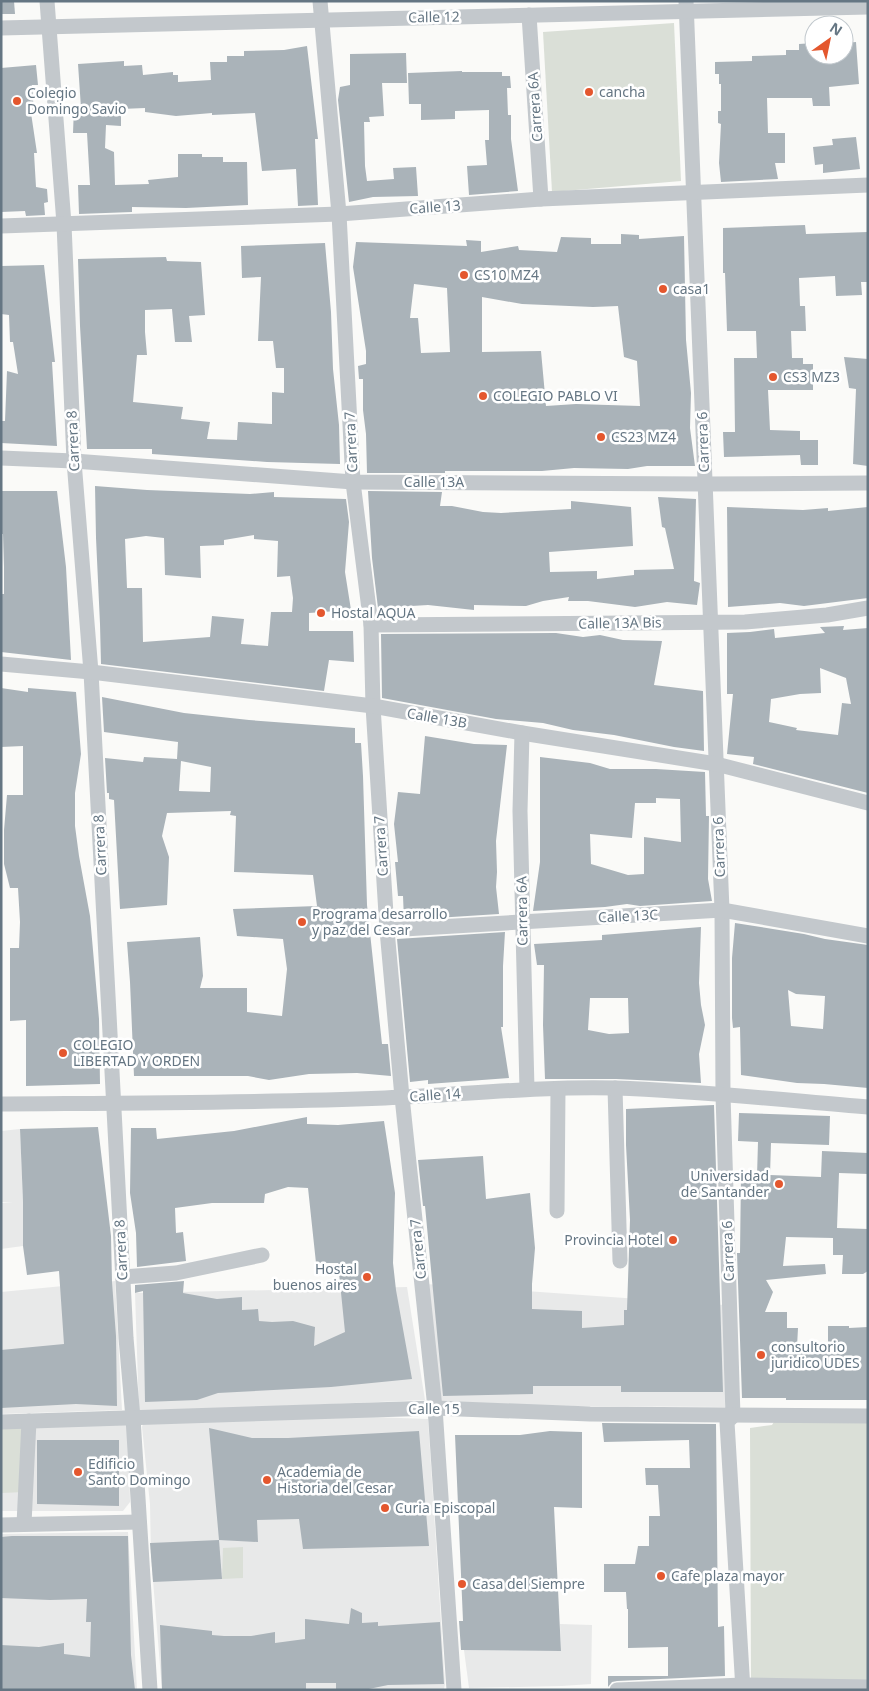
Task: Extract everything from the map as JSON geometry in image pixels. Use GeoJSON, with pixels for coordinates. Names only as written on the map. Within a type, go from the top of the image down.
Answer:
{"type":"FeatureCollection","features":[{"type":"Feature","properties":{"kind":"street","name":"Carrera 8"},"geometry":{"type":"LineString","coordinates":[[47,1],[64,224],[74,461],[91,672],[126,1338],[134,1418],[150,1690]]}},
{"type":"Feature","properties":{"kind":"street","name":"Carrera 7"},"geometry":{"type":"LineString","coordinates":[[320,1],[339,214],[353,482],[371,625],[373,706],[387,930],[402,1097],[436,1408],[454,1690]]}},
{"type":"Feature","properties":{"kind":"street","name":"Calle 12"},"geometry":{"type":"LineString","coordinates":[[1,28],[530,15],[686,6],[868,7]]}},
{"type":"Feature","properties":{"kind":"street","name":"Carrera 6"},"geometry":{"type":"LineString","coordinates":[[686,6],[722,910],[723,1095],[733,1416],[728,1422],[743,1688]]}},
{"type":"Feature","properties":{"kind":"street","name":"Carrera 6A"},"geometry":{"type":"LineString","coordinates":[[530,15],[541,199]]}},
{"type":"Feature","properties":{"kind":"street","name":"Calle 13"},"geometry":{"type":"LineString","coordinates":[[1,226],[339,214],[541,199],[868,185]]}},
{"type":"Feature","properties":{"kind":"street","name":"Calle 13A"},"geometry":{"type":"LineString","coordinates":[[1,458],[74,461],[353,482],[868,483]]}},
{"type":"Feature","properties":{"kind":"street","name":"Calle 13A Bis"},"geometry":{"type":"LineString","coordinates":[[371,625],[745,622],[827,615],[868,608]]}},
{"type":"Feature","properties":{"kind":"street","name":"Calle 13B"},"geometry":{"type":"LineString","coordinates":[[1,664],[91,672],[373,706],[522,733],[716,764],[868,803]]}},
{"type":"Feature","properties":{"kind":"street","name":"Carrera 6A"},"geometry":{"type":"LineString","coordinates":[[522,733],[520,811],[527,1089]]}},
{"type":"Feature","properties":{"kind":"street","name":"Calle 13C"},"geometry":{"type":"LineString","coordinates":[[387,930],[722,910],[868,936]]}},
{"type":"Feature","properties":{"kind":"street","name":"Calle 14"},"geometry":{"type":"LineString","coordinates":[[1,1104],[279,1102],[527,1089],[615,1088],[868,1107]]}},
{"type":"Feature","properties":{"kind":"street"},"geometry":{"type":"LineString","coordinates":[[615,1088],[620,1261]]}},
{"type":"Feature","properties":{"kind":"street"},"geometry":{"type":"LineString","coordinates":[[557,1211],[558,1089]]}},
{"type":"Feature","properties":{"kind":"street"},"geometry":{"type":"LineString","coordinates":[[123,1277],[176,1273],[262,1255]]}},
{"type":"Feature","properties":{"kind":"street","name":"Calle 15"},"geometry":{"type":"LineString","coordinates":[[1,1422],[436,1408],[590,1414],[868,1416]]}},
{"type":"Feature","properties":{"kind":"street"},"geometry":{"type":"LineString","coordinates":[[24,1524],[29,1420]]}},
{"type":"Feature","properties":{"kind":"street"},"geometry":{"type":"LineString","coordinates":[[1,1525],[139,1522]]}},
{"type":"Feature","properties":{"kind":"street"},"geometry":{"type":"LineString","coordinates":[[617,1690],[868,1687]]}},
{"type":"Feature","properties":{"kind":"shaded area"},"geometry":{"type":"Polygon","coordinates":[[[674,23],[681,181],[552,192],[543,32],[674,23]]]}},
{"type":"Feature","properties":{"kind":"shaded area"},"geometry":{"type":"Polygon","coordinates":[[[20,1129],[23,1246],[1,1249],[1,1203],[13,1202],[1,1202],[1,1131],[20,1129]]]}},
{"type":"Feature","properties":{"kind":"shaded area"},"geometry":{"type":"Polygon","coordinates":[[[115,1281],[122,1410],[1,1414],[1,1292],[115,1281]]]}},
{"type":"Feature","properties":{"kind":"shaded area"},"geometry":{"type":"Polygon","coordinates":[[[426,1284],[724,1305],[725,1407],[437,1405],[426,1284]]]}},
{"type":"Feature","properties":{"kind":"shaded area"},"geometry":{"type":"Polygon","coordinates":[[[407,1287],[425,1400],[139,1412],[135,1293],[407,1287]]]}},
{"type":"Feature","properties":{"kind":"shaded area"},"geometry":{"type":"Polygon","coordinates":[[[345,1416],[428,1419],[444,1689],[162,1690],[143,1424],[345,1416]]]}},
{"type":"Feature","properties":{"kind":"shaded area"},"geometry":{"type":"Polygon","coordinates":[[[775,1420],[868,1422],[868,1687],[751,1686],[750,1428],[772,1425],[775,1420]]]}},
{"type":"Feature","properties":{"kind":"shaded area"},"geometry":{"type":"Polygon","coordinates":[[[128,1422],[130,1502],[123,1511],[1,1511],[1,1429],[128,1422]]]}},
{"type":"Feature","properties":{"kind":"shaded area"},"geometry":{"type":"Polygon","coordinates":[[[22,1425],[25,1492],[1,1493],[1,1426],[22,1425]]]}},
{"type":"Feature","properties":{"kind":"shaded area"},"geometry":{"type":"Polygon","coordinates":[[[128,1532],[137,1690],[1,1690],[1,1534],[128,1532]]]}},
{"type":"Feature","properties":{"kind":"shaded area"},"geometry":{"type":"Polygon","coordinates":[[[243,1547],[243,1578],[222,1579],[223,1548],[243,1547]]]}},
{"type":"Feature","properties":{"kind":"shaded area"},"geometry":{"type":"Polygon","coordinates":[[[560,1624],[592,1625],[591,1684],[469,1688],[464,1650],[561,1651],[560,1624]]]}},
{"type":"Feature","properties":{"kind":"building"},"geometry":{"type":"Polygon","coordinates":[[[1,1],[14,1],[15,14],[1,14],[1,1]]]}},
{"type":"Feature","properties":{"kind":"building"},"geometry":{"type":"Polygon","coordinates":[[[854,42],[856,42],[859,84],[829,87],[830,106],[813,106],[812,98],[767,98],[768,133],[785,133],[785,163],[775,163],[778,179],[721,182],[719,163],[721,124],[718,123],[718,111],[721,111],[721,84],[719,84],[719,74],[715,74],[715,62],[752,61],[752,56],[786,55],[786,50],[799,50],[799,44],[804,44],[804,65],[854,65],[854,42]]]}},
{"type":"Feature","properties":{"kind":"building"},"geometry":{"type":"Polygon","coordinates":[[[307,46],[318,139],[315,139],[318,205],[298,206],[296,169],[262,171],[255,113],[212,115],[212,113],[176,116],[145,112],[145,108],[121,109],[121,126],[106,125],[105,148],[114,152],[115,185],[149,184],[148,180],[178,177],[178,154],[202,154],[202,157],[223,157],[223,162],[247,162],[248,205],[186,208],[132,207],[132,212],[79,214],[78,185],[90,185],[87,133],[73,133],[74,107],[81,108],[78,64],[124,61],[124,66],[142,65],[143,75],[173,72],[173,75],[178,75],[178,82],[211,80],[210,62],[227,62],[227,56],[244,56],[244,51],[284,50],[307,46]]]}},
{"type":"Feature","properties":{"kind":"building"},"geometry":{"type":"Polygon","coordinates":[[[406,53],[407,83],[382,83],[384,116],[369,117],[370,122],[364,122],[365,166],[367,181],[394,179],[393,168],[416,167],[418,196],[373,197],[349,202],[338,100],[340,87],[350,85],[350,54],[406,53]]]}},
{"type":"Feature","properties":{"kind":"building"},"geometry":{"type":"Polygon","coordinates":[[[36,65],[38,85],[32,85],[34,112],[31,113],[37,153],[34,153],[36,187],[47,189],[48,202],[44,203],[45,215],[26,216],[25,211],[1,212],[1,68],[36,65]]]}},
{"type":"Feature","properties":{"kind":"building"},"geometry":{"type":"Polygon","coordinates":[[[502,72],[502,76],[510,76],[511,88],[507,88],[508,115],[511,115],[511,139],[518,191],[469,195],[467,166],[487,165],[485,140],[489,140],[489,110],[455,111],[455,119],[421,120],[421,104],[409,104],[408,73],[502,72]]]}},
{"type":"Feature","properties":{"kind":"building"},"geometry":{"type":"Polygon","coordinates":[[[856,137],[860,169],[823,173],[823,164],[815,165],[813,147],[833,145],[832,139],[856,137]]]}},
{"type":"Feature","properties":{"kind":"building"},"geometry":{"type":"Polygon","coordinates":[[[805,225],[806,234],[868,232],[868,282],[861,282],[862,295],[836,296],[835,276],[799,278],[800,306],[805,306],[806,331],[791,331],[792,358],[803,358],[803,364],[813,364],[813,390],[768,390],[770,430],[800,431],[800,440],[818,440],[818,465],[801,465],[800,455],[724,457],[723,432],[735,432],[734,358],[757,358],[756,331],[727,331],[725,273],[723,273],[723,228],[805,225]]]}},
{"type":"Feature","properties":{"kind":"building"},"geometry":{"type":"Polygon","coordinates":[[[621,234],[639,235],[639,239],[684,236],[686,340],[691,393],[690,428],[695,466],[647,466],[628,469],[574,468],[542,471],[367,473],[363,379],[359,379],[358,366],[366,364],[366,351],[353,267],[356,242],[467,246],[466,240],[481,241],[481,252],[518,246],[519,250],[557,252],[561,237],[591,238],[591,244],[621,244],[621,234]],[[414,284],[410,318],[418,318],[421,353],[450,352],[447,288],[414,284]],[[482,297],[482,352],[541,351],[546,406],[576,404],[640,406],[637,361],[624,357],[618,306],[593,307],[522,304],[482,297]]]}},
{"type":"Feature","properties":{"kind":"building"},"geometry":{"type":"Polygon","coordinates":[[[325,243],[331,312],[333,369],[339,425],[340,464],[267,462],[152,454],[152,449],[87,449],[78,259],[166,257],[167,261],[201,262],[205,315],[189,316],[192,342],[175,342],[172,309],[145,310],[147,355],[137,355],[133,402],[183,407],[181,419],[210,422],[207,439],[237,440],[238,422],[272,424],[272,392],[284,393],[284,368],[276,368],[273,341],[258,341],[261,277],[242,278],[241,246],[325,243]]]}},
{"type":"Feature","properties":{"kind":"building"},"geometry":{"type":"Polygon","coordinates":[[[44,265],[55,362],[52,362],[57,446],[1,443],[1,421],[5,421],[7,371],[18,374],[13,342],[10,342],[9,315],[1,314],[1,266],[44,265]]]}},
{"type":"Feature","properties":{"kind":"building"},"geometry":{"type":"Polygon","coordinates":[[[844,357],[868,359],[868,466],[853,464],[856,389],[849,388],[844,357]]]}},
{"type":"Feature","properties":{"kind":"building"},"geometry":{"type":"Polygon","coordinates":[[[95,486],[250,494],[274,492],[274,497],[346,499],[349,522],[345,572],[351,610],[309,613],[309,631],[353,631],[354,662],[329,660],[324,691],[101,664],[95,486]],[[254,535],[224,540],[224,545],[200,546],[201,578],[165,575],[164,538],[146,536],[125,539],[127,588],[142,588],[143,642],[210,637],[212,616],[244,619],[241,644],[268,646],[271,612],[292,612],[293,598],[290,576],[277,577],[278,541],[254,539],[254,535]]]}},
{"type":"Feature","properties":{"kind":"building"},"geometry":{"type":"Polygon","coordinates":[[[1,491],[57,491],[66,567],[71,660],[1,652],[1,594],[4,594],[4,567],[3,534],[1,534],[1,491]]]}},
{"type":"Feature","properties":{"kind":"building"},"geometry":{"type":"Polygon","coordinates":[[[368,491],[442,492],[440,506],[452,506],[483,512],[501,513],[571,509],[571,501],[631,507],[633,546],[549,552],[550,572],[597,571],[597,579],[634,575],[634,570],[674,569],[665,528],[662,527],[658,497],[696,499],[694,581],[700,583],[697,605],[667,602],[635,607],[588,601],[568,601],[569,597],[526,606],[474,605],[474,610],[428,605],[378,608],[372,558],[368,491]]]}},
{"type":"Feature","properties":{"kind":"building"},"geometry":{"type":"Polygon","coordinates":[[[727,507],[803,510],[828,508],[828,511],[868,507],[868,598],[804,606],[780,603],[728,607],[727,507]]]}},
{"type":"Feature","properties":{"kind":"building"},"geometry":{"type":"Polygon","coordinates":[[[844,626],[843,630],[868,628],[868,793],[753,764],[754,757],[727,754],[733,694],[727,694],[727,633],[774,629],[775,638],[825,633],[820,627],[844,626]],[[820,668],[821,693],[800,694],[771,699],[769,722],[797,728],[796,730],[838,735],[842,703],[851,704],[846,678],[820,668]]]}},
{"type":"Feature","properties":{"kind":"building"},"geometry":{"type":"Polygon","coordinates":[[[556,633],[583,637],[600,635],[623,640],[662,641],[654,685],[703,691],[704,751],[614,735],[573,730],[543,723],[496,719],[382,698],[381,634],[556,633]]]}},
{"type":"Feature","properties":{"kind":"building"},"geometry":{"type":"Polygon","coordinates":[[[1,688],[28,692],[28,688],[76,692],[81,754],[75,793],[75,826],[90,916],[99,1019],[100,1084],[26,1086],[26,1020],[10,1021],[10,948],[19,948],[18,888],[10,888],[4,864],[7,795],[23,795],[23,746],[1,747],[1,688]]]}},
{"type":"Feature","properties":{"kind":"building"},"geometry":{"type":"Polygon","coordinates":[[[102,697],[184,713],[355,728],[355,743],[361,743],[367,905],[382,1044],[388,1044],[391,1076],[357,1073],[309,1074],[269,1080],[248,1076],[134,1076],[127,942],[200,937],[203,976],[200,988],[247,988],[247,1012],[282,1016],[287,969],[283,939],[237,936],[233,909],[317,906],[313,875],[234,872],[236,816],[230,815],[231,811],[167,813],[162,836],[169,857],[167,905],[120,909],[114,800],[109,799],[109,793],[107,793],[105,758],[143,762],[144,757],[177,759],[178,742],[104,732],[102,697]],[[181,761],[179,791],[210,792],[211,767],[181,761]]]}},
{"type":"Feature","properties":{"kind":"building"},"geometry":{"type":"Polygon","coordinates":[[[425,736],[474,744],[507,745],[496,841],[496,887],[499,914],[404,920],[403,896],[398,896],[395,862],[398,862],[394,824],[398,792],[420,794],[425,736]]]}},
{"type":"Feature","properties":{"kind":"building"},"geometry":{"type":"Polygon","coordinates":[[[540,757],[590,763],[610,769],[705,772],[706,816],[709,816],[708,879],[712,901],[640,906],[627,904],[533,911],[540,862],[540,757]],[[656,798],[656,803],[635,803],[632,838],[590,834],[591,864],[628,875],[644,874],[644,837],[681,842],[680,799],[656,798]]]}},
{"type":"Feature","properties":{"kind":"building"},"geometry":{"type":"Polygon","coordinates":[[[735,923],[868,945],[868,1088],[797,1083],[741,1075],[740,1027],[733,1028],[732,1018],[732,958],[735,923]],[[788,990],[791,1026],[823,1029],[825,996],[796,994],[788,990]]]}},
{"type":"Feature","properties":{"kind":"building"},"geometry":{"type":"Polygon","coordinates":[[[701,927],[699,983],[705,1025],[699,1054],[701,1083],[616,1079],[545,1079],[543,1025],[544,965],[537,965],[534,944],[602,940],[602,935],[701,927]],[[590,998],[588,1030],[609,1034],[629,1033],[628,998],[590,998]]]}},
{"type":"Feature","properties":{"kind":"building"},"geometry":{"type":"Polygon","coordinates":[[[505,932],[503,1027],[501,1027],[509,1078],[428,1084],[428,1080],[410,1082],[397,939],[505,932]]]}},
{"type":"Feature","properties":{"kind":"building"},"geometry":{"type":"Polygon","coordinates":[[[714,1105],[723,1392],[621,1392],[621,1386],[533,1386],[533,1394],[443,1396],[425,1206],[423,1206],[418,1160],[483,1156],[486,1199],[530,1193],[535,1248],[532,1309],[582,1311],[582,1328],[624,1325],[624,1310],[627,1310],[630,1220],[626,1109],[714,1105]]]}},
{"type":"Feature","properties":{"kind":"building"},"geometry":{"type":"Polygon","coordinates":[[[739,1113],[830,1116],[829,1145],[771,1143],[770,1175],[821,1177],[822,1151],[868,1153],[868,1174],[839,1173],[837,1228],[868,1229],[868,1271],[863,1274],[842,1274],[843,1255],[833,1255],[833,1238],[786,1237],[783,1266],[825,1264],[826,1274],[766,1280],[773,1292],[765,1312],[787,1312],[787,1328],[798,1328],[797,1347],[828,1348],[828,1326],[868,1327],[868,1400],[742,1398],[737,1253],[740,1253],[741,1175],[757,1176],[758,1142],[738,1141],[739,1113]]]}},
{"type":"Feature","properties":{"kind":"building"},"geometry":{"type":"Polygon","coordinates":[[[307,1117],[307,1124],[338,1125],[384,1121],[395,1193],[393,1263],[412,1379],[331,1387],[218,1393],[197,1400],[145,1402],[143,1291],[135,1293],[135,1285],[184,1281],[183,1293],[217,1299],[242,1297],[242,1310],[258,1309],[259,1321],[293,1321],[315,1327],[314,1346],[345,1332],[338,1263],[316,1263],[308,1188],[288,1187],[265,1194],[264,1203],[212,1203],[175,1208],[176,1233],[183,1232],[186,1261],[137,1267],[136,1233],[130,1193],[131,1128],[156,1128],[157,1139],[234,1131],[307,1117]]]}},
{"type":"Feature","properties":{"kind":"building"},"geometry":{"type":"Polygon","coordinates":[[[98,1127],[111,1236],[117,1406],[76,1404],[1,1408],[1,1350],[64,1344],[59,1271],[27,1275],[23,1246],[20,1129],[98,1127]]]}},
{"type":"Feature","properties":{"kind":"building"},"geometry":{"type":"Polygon","coordinates":[[[602,1423],[716,1424],[718,1627],[724,1626],[725,1676],[617,1681],[612,1682],[608,1687],[608,1676],[668,1676],[668,1647],[628,1648],[626,1592],[604,1592],[604,1564],[635,1564],[638,1546],[649,1546],[649,1516],[660,1516],[658,1485],[646,1485],[645,1468],[690,1468],[689,1440],[604,1442],[602,1423]]]}},
{"type":"Feature","properties":{"kind":"building"},"geometry":{"type":"Polygon","coordinates":[[[209,1428],[252,1438],[288,1438],[419,1431],[429,1546],[303,1549],[299,1519],[257,1520],[258,1542],[219,1540],[209,1428]]]}},
{"type":"Feature","properties":{"kind":"building"},"geometry":{"type":"Polygon","coordinates":[[[550,1431],[582,1432],[582,1508],[554,1507],[561,1651],[461,1650],[459,1621],[463,1621],[455,1435],[520,1435],[550,1431]]]}},
{"type":"Feature","properties":{"kind":"building","name":"Edificio Santo Domingo"},"geometry":{"type":"Polygon","coordinates":[[[37,1440],[119,1440],[119,1506],[37,1504],[37,1440]]]}},
{"type":"Feature","properties":{"kind":"building"},"geometry":{"type":"Polygon","coordinates":[[[128,1536],[131,1655],[135,1690],[1,1690],[1,1645],[39,1647],[64,1643],[64,1654],[90,1657],[91,1622],[86,1622],[87,1599],[1,1598],[1,1537],[128,1536]]]}},
{"type":"Feature","properties":{"kind":"building"},"geometry":{"type":"Polygon","coordinates":[[[219,1540],[222,1579],[153,1582],[150,1543],[219,1540]]]}},
{"type":"Feature","properties":{"kind":"building"},"geometry":{"type":"Polygon","coordinates":[[[351,1608],[362,1613],[362,1623],[378,1622],[378,1626],[440,1622],[444,1684],[388,1685],[364,1690],[336,1690],[336,1683],[306,1683],[306,1690],[162,1690],[160,1625],[212,1631],[212,1635],[224,1636],[251,1636],[275,1632],[275,1643],[305,1639],[305,1619],[349,1624],[351,1608]]]}},
{"type":"Feature","properties":{"kind":"place","name":"cancha"},"geometry":{"type":"Point","coordinates":[589,92]}},
{"type":"Feature","properties":{"kind":"place","name":"Colegio Domingo Savio"},"geometry":{"type":"Point","coordinates":[17,101]}},
{"type":"Feature","properties":{"kind":"place","name":"CS10 MZ4"},"geometry":{"type":"Point","coordinates":[464,275]}},
{"type":"Feature","properties":{"kind":"place","name":"casa1"},"geometry":{"type":"Point","coordinates":[663,289]}},
{"type":"Feature","properties":{"kind":"place","name":"CS3 MZ3"},"geometry":{"type":"Point","coordinates":[773,377]}},
{"type":"Feature","properties":{"kind":"place","name":"COLEGIO PABLO VI"},"geometry":{"type":"Point","coordinates":[483,396]}},
{"type":"Feature","properties":{"kind":"place","name":"CS23 MZ4"},"geometry":{"type":"Point","coordinates":[601,437]}},
{"type":"Feature","properties":{"kind":"place","name":"Hostal AQUA"},"geometry":{"type":"Point","coordinates":[321,613]}},
{"type":"Feature","properties":{"kind":"place","name":"Programa desarrollo y paz del Cesar"},"geometry":{"type":"Point","coordinates":[302,922]}},
{"type":"Feature","properties":{"kind":"place","name":"COLEGIO LIBERTAD Y ORDEN"},"geometry":{"type":"Point","coordinates":[63,1053]}},
{"type":"Feature","properties":{"kind":"place","name":"Universidad de Santander"},"geometry":{"type":"Point","coordinates":[779,1184]}},
{"type":"Feature","properties":{"kind":"place","name":"Provincia Hotel"},"geometry":{"type":"Point","coordinates":[673,1240]}},
{"type":"Feature","properties":{"kind":"place","name":"Hostal buenos aires"},"geometry":{"type":"Point","coordinates":[367,1277]}},
{"type":"Feature","properties":{"kind":"place","name":"consultorio juridico UDES"},"geometry":{"type":"Point","coordinates":[761,1355]}},
{"type":"Feature","properties":{"kind":"place","name":"Edificio Santo Domingo"},"geometry":{"type":"Point","coordinates":[78,1472]}},
{"type":"Feature","properties":{"kind":"place","name":"Academia de Historia del Cesar"},"geometry":{"type":"Point","coordinates":[267,1480]}},
{"type":"Feature","properties":{"kind":"place","name":"Curia Episcopal"},"geometry":{"type":"Point","coordinates":[385,1508]}},
{"type":"Feature","properties":{"kind":"place","name":"Cafe plaza mayor"},"geometry":{"type":"Point","coordinates":[661,1576]}},
{"type":"Feature","properties":{"kind":"place","name":"Casa del Siempre"},"geometry":{"type":"Point","coordinates":[462,1584]}}]}
